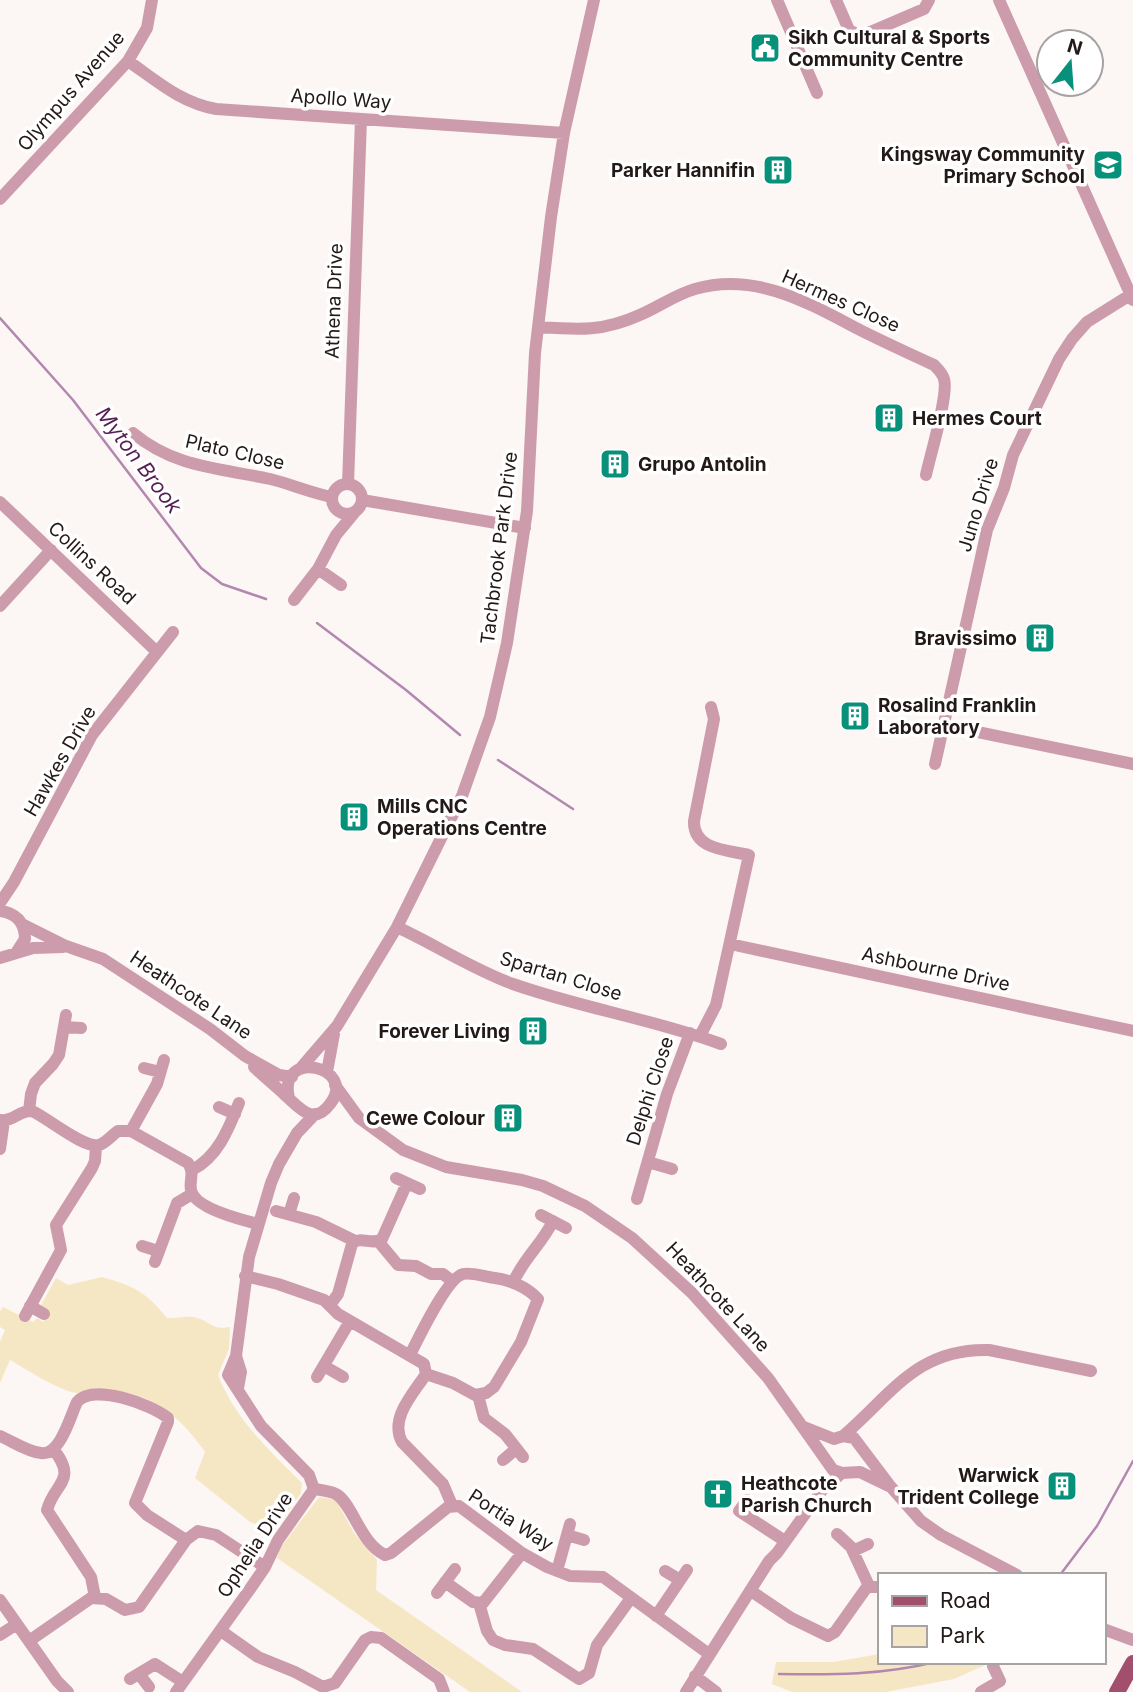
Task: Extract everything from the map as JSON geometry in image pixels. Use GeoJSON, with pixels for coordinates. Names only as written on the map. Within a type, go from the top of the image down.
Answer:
{"type":"FeatureCollection","features":[{"type":"Feature","properties":{"kind":"main road"},"geometry":{"type":"LineString","coordinates":[[1117,1692],[1133,1663]]}},
{"type":"Feature","properties":{"kind":"street","name":"Olympus Avenue"},"geometry":{"type":"LineString","coordinates":[[0,199],[128,61],[147,28],[152,0]]}},
{"type":"Feature","properties":{"kind":"street","name":"Tachbrook Park Drive"},"geometry":{"type":"LineString","coordinates":[[296,1073],[337,1026],[397,927],[462,796],[485,735],[502,670],[525,528],[538,327],[551,217],[565,133],[594,0]]}},
{"type":"Feature","properties":{"kind":"street"},"geometry":{"type":"LineString","coordinates":[[777,0],[817,93]]}},
{"type":"Feature","properties":{"kind":"street"},"geometry":{"type":"LineString","coordinates":[[836,0],[849,30],[861,36],[924,9],[929,0]]}},
{"type":"Feature","properties":{"kind":"street"},"geometry":{"type":"LineString","coordinates":[[999,0],[1132,297]]}},
{"type":"Feature","properties":{"kind":"street","name":"Apollo Way"},"geometry":{"type":"LineString","coordinates":[[128,61],[178,97],[205,108],[565,133]]}},
{"type":"Feature","properties":{"kind":"street","name":"Athena Drive"},"geometry":{"type":"LineString","coordinates":[[348,484],[361,119]]}},
{"type":"Feature","properties":{"kind":"street","name":"Hermes Close"},"geometry":{"type":"LineString","coordinates":[[538,327],[580,331],[602,327],[633,318],[696,289],[713,285],[743,284],[794,296],[934,365],[941,372],[945,380],[944,398],[926,475]]}},
{"type":"Feature","properties":{"kind":"street","name":"Juno Drive"},"geometry":{"type":"LineString","coordinates":[[935,764],[987,530],[1006,482],[1013,455],[1057,363],[1072,339],[1087,323],[1132,297]]}},
{"type":"Feature","properties":{"kind":"street","name":"Plato Close"},"geometry":{"type":"LineString","coordinates":[[133,433],[152,448],[180,461],[278,481],[332,497]]}},
{"type":"Feature","properties":{"kind":"street"},"geometry":{"type":"LineString","coordinates":[[294,600],[318,569],[336,535],[355,512],[362,499],[359,491],[348,484],[336,489],[332,497],[333,505],[346,514],[355,512]]}},
{"type":"Feature","properties":{"kind":"street"},"geometry":{"type":"LineString","coordinates":[[362,499],[525,528]]}},
{"type":"Feature","properties":{"kind":"street","name":"Collins Road"},"geometry":{"type":"LineString","coordinates":[[0,502],[157,652]]}},
{"type":"Feature","properties":{"kind":"street"},"geometry":{"type":"LineString","coordinates":[[336,535],[338,511]]}},
{"type":"Feature","properties":{"kind":"street"},"geometry":{"type":"LineString","coordinates":[[0,606],[51,550]]}},
{"type":"Feature","properties":{"kind":"street"},"geometry":{"type":"LineString","coordinates":[[318,569],[341,585]]}},
{"type":"Feature","properties":{"kind":"street","name":"Hawkes Drive"},"geometry":{"type":"LineString","coordinates":[[0,903],[14,882],[92,735],[173,632]]}},
{"type":"Feature","properties":{"kind":"street","name":"Delphi Close"},"geometry":{"type":"LineString","coordinates":[[637,1199],[667,1094],[695,1034],[716,1006],[749,855],[706,845],[697,837],[694,829],[714,719],[711,707]]}},
{"type":"Feature","properties":{"kind":"street"},"geometry":{"type":"LineString","coordinates":[[944,725],[1133,764]]}},
{"type":"Feature","properties":{"kind":"street","name":"Hawkes Drive"},"geometry":{"type":"LineString","coordinates":[[8,956],[24,939],[18,919],[14,882]]}},
{"type":"Feature","properties":{"kind":"street","name":"Heathcote Lane"},"geometry":{"type":"LineString","coordinates":[[0,911],[66,946],[111,964],[210,1029],[245,1056],[273,1072],[296,1073]]}},
{"type":"Feature","properties":{"kind":"street","name":"Spartan Close"},"geometry":{"type":"LineString","coordinates":[[397,927],[471,966],[514,984],[695,1034],[721,1044]]}},
{"type":"Feature","properties":{"kind":"street","name":"Ashbourne Drive"},"geometry":{"type":"LineString","coordinates":[[730,944],[1133,1031]]}},
{"type":"Feature","properties":{"kind":"street","name":"Heathcote Lane"},"geometry":{"type":"LineString","coordinates":[[8,956],[38,947],[66,946]]}},
{"type":"Feature","properties":{"kind":"street"},"geometry":{"type":"LineString","coordinates":[[0,968],[8,956]]}},
{"type":"Feature","properties":{"kind":"street"},"geometry":{"type":"LineString","coordinates":[[29,1111],[35,1083],[59,1055],[65,1021],[81,1028]]}},
{"type":"Feature","properties":{"kind":"street","name":"Tachbrook Park Drive"},"geometry":{"type":"LineString","coordinates":[[327,1072],[329,1052],[337,1026]]}},
{"type":"Feature","properties":{"kind":"street"},"geometry":{"type":"LineString","coordinates":[[245,1056],[300,1111],[316,1114],[328,1108],[334,1099],[335,1085],[327,1072],[316,1067],[296,1073],[288,1085],[289,1098]]}},
{"type":"Feature","properties":{"kind":"street"},"geometry":{"type":"LineString","coordinates":[[131,1132],[155,1089],[162,1066],[144,1068]]}},
{"type":"Feature","properties":{"kind":"street","name":"Heathcote Lane"},"geometry":{"type":"LineString","coordinates":[[335,1085],[359,1118],[415,1156],[446,1167],[543,1186],[585,1206],[616,1227],[650,1252],[692,1293],[772,1383],[827,1462],[848,1472],[867,1474],[891,1487]]}},
{"type":"Feature","properties":{"kind":"street"},"geometry":{"type":"LineString","coordinates":[[192,1170],[207,1161],[222,1139],[237,1108],[219,1107]]}},
{"type":"Feature","properties":{"kind":"street","name":"Heathcote Lane"},"geometry":{"type":"LineString","coordinates":[[328,1108],[359,1118]]}},
{"type":"Feature","properties":{"kind":"street"},"geometry":{"type":"LineString","coordinates":[[0,1149],[2,1121],[11,1119],[22,1111],[40,1115],[96,1146],[118,1131],[131,1132],[188,1163],[192,1170],[192,1194],[201,1203],[258,1224]]}},
{"type":"Feature","properties":{"kind":"street","name":"Ophelia Drive"},"geometry":{"type":"LineString","coordinates":[[297,1133],[300,1111]]}},
{"type":"Feature","properties":{"kind":"street","name":"Ophelia Drive"},"geometry":{"type":"LineString","coordinates":[[180,1687],[265,1567],[278,1540],[314,1489],[309,1475],[261,1426],[238,1388],[241,1372],[236,1356],[245,1276],[258,1224],[275,1173],[297,1133],[316,1114]]}},
{"type":"Feature","properties":{"kind":"street"},"geometry":{"type":"LineString","coordinates":[[44,1314],[27,1311],[61,1250],[56,1225],[94,1164],[96,1146]]}},
{"type":"Feature","properties":{"kind":"street","name":"Delphi Close"},"geometry":{"type":"LineString","coordinates":[[648,1162],[672,1169]]}},
{"type":"Feature","properties":{"kind":"street"},"geometry":{"type":"LineString","coordinates":[[294,1198],[283,1213],[316,1222],[355,1241],[378,1241],[384,1235],[401,1181],[420,1189]]}},
{"type":"Feature","properties":{"kind":"street"},"geometry":{"type":"LineString","coordinates":[[142,1246],[157,1257],[177,1203],[192,1194]]}},
{"type":"Feature","properties":{"kind":"street"},"geometry":{"type":"LineString","coordinates":[[513,1283],[523,1263],[546,1237],[547,1218],[566,1228]]}},
{"type":"Feature","properties":{"kind":"street"},"geometry":{"type":"LineString","coordinates":[[330,1305],[338,1294],[350,1247],[355,1241]]}},
{"type":"Feature","properties":{"kind":"street"},"geometry":{"type":"LineString","coordinates":[[378,1241],[398,1265],[416,1266],[431,1274],[443,1274],[452,1281]]}},
{"type":"Feature","properties":{"kind":"street"},"geometry":{"type":"LineString","coordinates":[[410,1354],[452,1281],[466,1274],[513,1283],[536,1296],[538,1302],[521,1342],[490,1390],[478,1395],[472,1394],[446,1380],[426,1374]]}},
{"type":"Feature","properties":{"kind":"street"},"geometry":{"type":"LineString","coordinates":[[245,1276],[324,1300],[338,1314],[424,1364],[426,1374],[407,1401],[398,1433],[402,1441],[443,1484],[452,1505]]}},
{"type":"Feature","properties":{"kind":"street"},"geometry":{"type":"LineString","coordinates":[[343,1377],[321,1371],[350,1321]]}},
{"type":"Feature","properties":{"kind":"street"},"geometry":{"type":"LineString","coordinates":[[823,1489],[828,1445],[868,1415],[894,1385],[930,1360],[955,1352],[993,1351],[1091,1371]]}},
{"type":"Feature","properties":{"kind":"street"},"geometry":{"type":"LineString","coordinates":[[478,1395],[484,1418],[500,1429],[520,1453],[503,1460]]}},
{"type":"Feature","properties":{"kind":"street"},"geometry":{"type":"LineString","coordinates":[[0,1436],[41,1454],[54,1450],[76,1402],[82,1397],[111,1396],[155,1408],[168,1418],[169,1422],[135,1503],[186,1540]]}},
{"type":"Feature","properties":{"kind":"street"},"geometry":{"type":"LineString","coordinates":[[686,1692],[751,1591],[773,1564],[785,1541],[823,1489],[861,1463],[861,1447],[868,1415]]}},
{"type":"Feature","properties":{"kind":"street","name":"Heathcote Lane"},"geometry":{"type":"LineString","coordinates":[[804,1427],[839,1437],[854,1438],[913,1514],[933,1530],[1013,1573]]}},
{"type":"Feature","properties":{"kind":"street"},"geometry":{"type":"LineString","coordinates":[[54,1450],[64,1465],[65,1476],[47,1510],[89,1573],[95,1597]]}},
{"type":"Feature","properties":{"kind":"street","name":"Portia Way"},"geometry":{"type":"LineString","coordinates":[[314,1489],[334,1493],[342,1499],[362,1532],[379,1552],[385,1555],[391,1553],[444,1509],[452,1505],[459,1506],[522,1553],[557,1572],[573,1576],[599,1576],[709,1654]]}},
{"type":"Feature","properties":{"kind":"street"},"geometry":{"type":"LineString","coordinates":[[732,1523],[747,1500]]}},
{"type":"Feature","properties":{"kind":"street"},"geometry":{"type":"LineString","coordinates":[[740,1511],[785,1541]]}},
{"type":"Feature","properties":{"kind":"street"},"geometry":{"type":"LineString","coordinates":[[557,1572],[569,1530],[584,1540]]}},
{"type":"Feature","properties":{"kind":"street"},"geometry":{"type":"LineString","coordinates":[[29,1641],[86,1600],[95,1597],[125,1610],[137,1608],[144,1602],[186,1540],[198,1531],[213,1533],[265,1567]]}},
{"type":"Feature","properties":{"kind":"street"},"geometry":{"type":"LineString","coordinates":[[751,1591],[791,1618],[828,1636],[835,1632],[865,1590],[874,1587],[848,1544],[837,1534]]}},
{"type":"Feature","properties":{"kind":"street"},"geometry":{"type":"LineString","coordinates":[[853,1552],[868,1544]]}},
{"type":"Feature","properties":{"kind":"street"},"geometry":{"type":"LineString","coordinates":[[445,1582],[473,1602],[479,1603],[486,1600],[522,1553]]}},
{"type":"Feature","properties":{"kind":"street"},"geometry":{"type":"LineString","coordinates":[[437,1593],[455,1569]]}},
{"type":"Feature","properties":{"kind":"street"},"geometry":{"type":"LineString","coordinates":[[656,1616],[683,1575],[665,1570]]}},
{"type":"Feature","properties":{"kind":"street"},"geometry":{"type":"LineString","coordinates":[[479,1603],[486,1631],[493,1640],[500,1644],[538,1651],[579,1679],[589,1673],[597,1645],[631,1598]]}},
{"type":"Feature","properties":{"kind":"street"},"geometry":{"type":"LineString","coordinates":[[0,1600],[57,1681],[68,1692]]}},
{"type":"Feature","properties":{"kind":"street"},"geometry":{"type":"LineString","coordinates":[[0,1635],[16,1624]]}},
{"type":"Feature","properties":{"kind":"street"},"geometry":{"type":"LineString","coordinates":[[1105,1630],[1133,1640]]}},
{"type":"Feature","properties":{"kind":"street"},"geometry":{"type":"LineString","coordinates":[[220,1631],[258,1657],[323,1687],[335,1683],[365,1640],[371,1637],[381,1639],[439,1679],[444,1692]]}},
{"type":"Feature","properties":{"kind":"street"},"geometry":{"type":"LineString","coordinates":[[149,1687],[135,1676],[151,1665],[159,1664],[180,1687]]}},
{"type":"Feature","properties":{"kind":"street"},"geometry":{"type":"LineString","coordinates":[[981,1692],[1004,1678],[992,1666]]}},
{"type":"Feature","properties":{"kind":"street"},"geometry":{"type":"LineString","coordinates":[[695,1676],[716,1692]]}},
{"type":"Feature","properties":{"kind":"green space"},"geometry":{"type":"Polygon","coordinates":[[[102,1277],[139,1291],[167,1318],[194,1317],[215,1327],[230,1327],[229,1349],[218,1375],[225,1391],[243,1420],[302,1483],[301,1493],[275,1531],[250,1522],[195,1478],[205,1452],[174,1416],[150,1400],[121,1392],[70,1391],[10,1360],[0,1383],[0,1342],[5,1330],[0,1327],[0,1311],[3,1307],[33,1322],[37,1318],[43,1322],[49,1311],[41,1305],[56,1278],[68,1285],[102,1277]]]}},
{"type":"Feature","properties":{"kind":"green space"},"geometry":{"type":"Polygon","coordinates":[[[319,1497],[337,1502],[354,1533],[377,1560],[376,1590],[522,1692],[470,1692],[277,1558],[281,1547],[319,1497]]]}},
{"type":"Feature","properties":{"kind":"green space"},"geometry":{"type":"Polygon","coordinates":[[[878,1654],[878,1664],[988,1664],[954,1679],[886,1692],[792,1692],[772,1684],[776,1662],[834,1662],[878,1654]]]}},
{"type":"Feature","properties":{"kind":"waterway","name":"Myton Brook"},"geometry":{"type":"LineString","coordinates":[[0,318],[73,400],[201,568],[222,584],[266,599]]}},
{"type":"Feature","properties":{"kind":"waterway","name":"Myton Brook"},"geometry":{"type":"LineString","coordinates":[[317,623],[406,690],[460,735]]}},
{"type":"Feature","properties":{"kind":"waterway","name":"Myton Brook"},"geometry":{"type":"LineString","coordinates":[[498,760],[573,809]]}},
{"type":"Feature","properties":{"kind":"waterway","name":"Myton Brook"},"geometry":{"type":"LineString","coordinates":[[1062,1573],[1097,1526],[1133,1461]]}},
{"type":"Feature","properties":{"kind":"waterway","name":"Myton Brook"},"geometry":{"type":"LineString","coordinates":[[779,1674],[877,1672],[926,1664]]}},
{"type":"Feature","properties":{"kind":"place","name":"Sikh Cultural & Sports Community Centre"},"geometry":{"type":"Point","coordinates":[765,48]}},
{"type":"Feature","properties":{"kind":"place","name":"Kingsway Community Primary School"},"geometry":{"type":"Point","coordinates":[1108,165]}},
{"type":"Feature","properties":{"kind":"place","name":"Parker Hannifin"},"geometry":{"type":"Point","coordinates":[778,170]}},
{"type":"Feature","properties":{"kind":"place","name":"Hermes Court"},"geometry":{"type":"Point","coordinates":[889,418]}},
{"type":"Feature","properties":{"kind":"place","name":"Grupo Antolin"},"geometry":{"type":"Point","coordinates":[615,464]}},
{"type":"Feature","properties":{"kind":"place","name":"Bravissimo"},"geometry":{"type":"Point","coordinates":[1040,638]}},
{"type":"Feature","properties":{"kind":"place","name":"Rosalind Franklin Laboratory"},"geometry":{"type":"Point","coordinates":[855,716]}},
{"type":"Feature","properties":{"kind":"place","name":"Mills CNC Operations Centre"},"geometry":{"type":"Point","coordinates":[354,817]}},
{"type":"Feature","properties":{"kind":"place","name":"Forever Living"},"geometry":{"type":"Point","coordinates":[533,1031]}},
{"type":"Feature","properties":{"kind":"place","name":"Cewe Colour"},"geometry":{"type":"Point","coordinates":[508,1118]}},
{"type":"Feature","properties":{"kind":"place","name":"Warwick Trident College"},"geometry":{"type":"Point","coordinates":[1062,1486]}},
{"type":"Feature","properties":{"kind":"place","name":"Heathcote Parish Church"},"geometry":{"type":"Point","coordinates":[718,1494]}}]}
